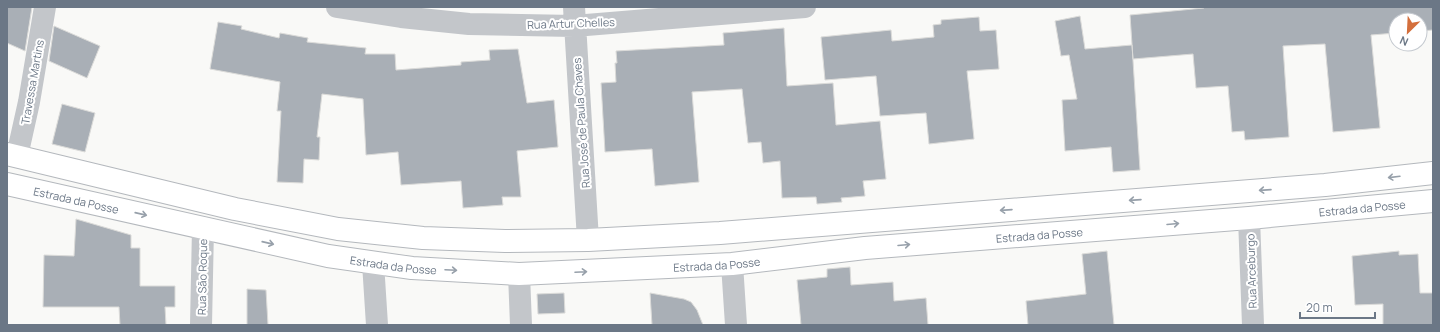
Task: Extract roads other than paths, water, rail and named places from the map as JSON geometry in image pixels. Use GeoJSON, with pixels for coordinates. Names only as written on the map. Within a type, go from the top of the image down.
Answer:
{"type":"FeatureCollection","features":[{"type":"Feature","properties":{"kind":"main road"},"geometry":{"type":"LineString","coordinates":[[12,155],[235,209],[338,229],[423,238],[505,241],[588,240],[720,232],[1325,185],[1433,173]]}},
{"type":"Feature","properties":{"kind":"main road","name":"Estrada da Posse"},"geometry":{"type":"LineString","coordinates":[[7,184],[328,256],[373,264],[412,268],[519,274],[732,264],[873,248],[1249,218],[1433,201]]}},
{"type":"Feature","properties":{"kind":"street","name":"Travessa Martins"},"geometry":{"type":"LineString","coordinates":[[12,155],[29,102],[44,7]]}},
{"type":"Feature","properties":{"kind":"street","name":"Rua Artur Chelles"},"geometry":{"type":"LineString","coordinates":[[338,7],[401,17],[469,24],[574,16],[805,7]]}},
{"type":"Feature","properties":{"kind":"street","name":"Rua José de Paula Chaves"},"geometry":{"type":"LineString","coordinates":[[574,16],[588,240]]}},
{"type":"Feature","properties":{"kind":"street","name":"Rua Arceburgo"},"geometry":{"type":"LineString","coordinates":[[1249,218],[1253,325]]}},
{"type":"Feature","properties":{"kind":"street","name":"Rua São Roque"},"geometry":{"type":"LineString","coordinates":[[201,325],[203,228]]}},
{"type":"Feature","properties":{"kind":"street"},"geometry":{"type":"LineString","coordinates":[[373,264],[377,325]]}},
{"type":"Feature","properties":{"kind":"street"},"geometry":{"type":"LineString","coordinates":[[732,264],[736,325]]}},
{"type":"Feature","properties":{"kind":"street"},"geometry":{"type":"LineString","coordinates":[[519,274],[521,325]]}}]}
